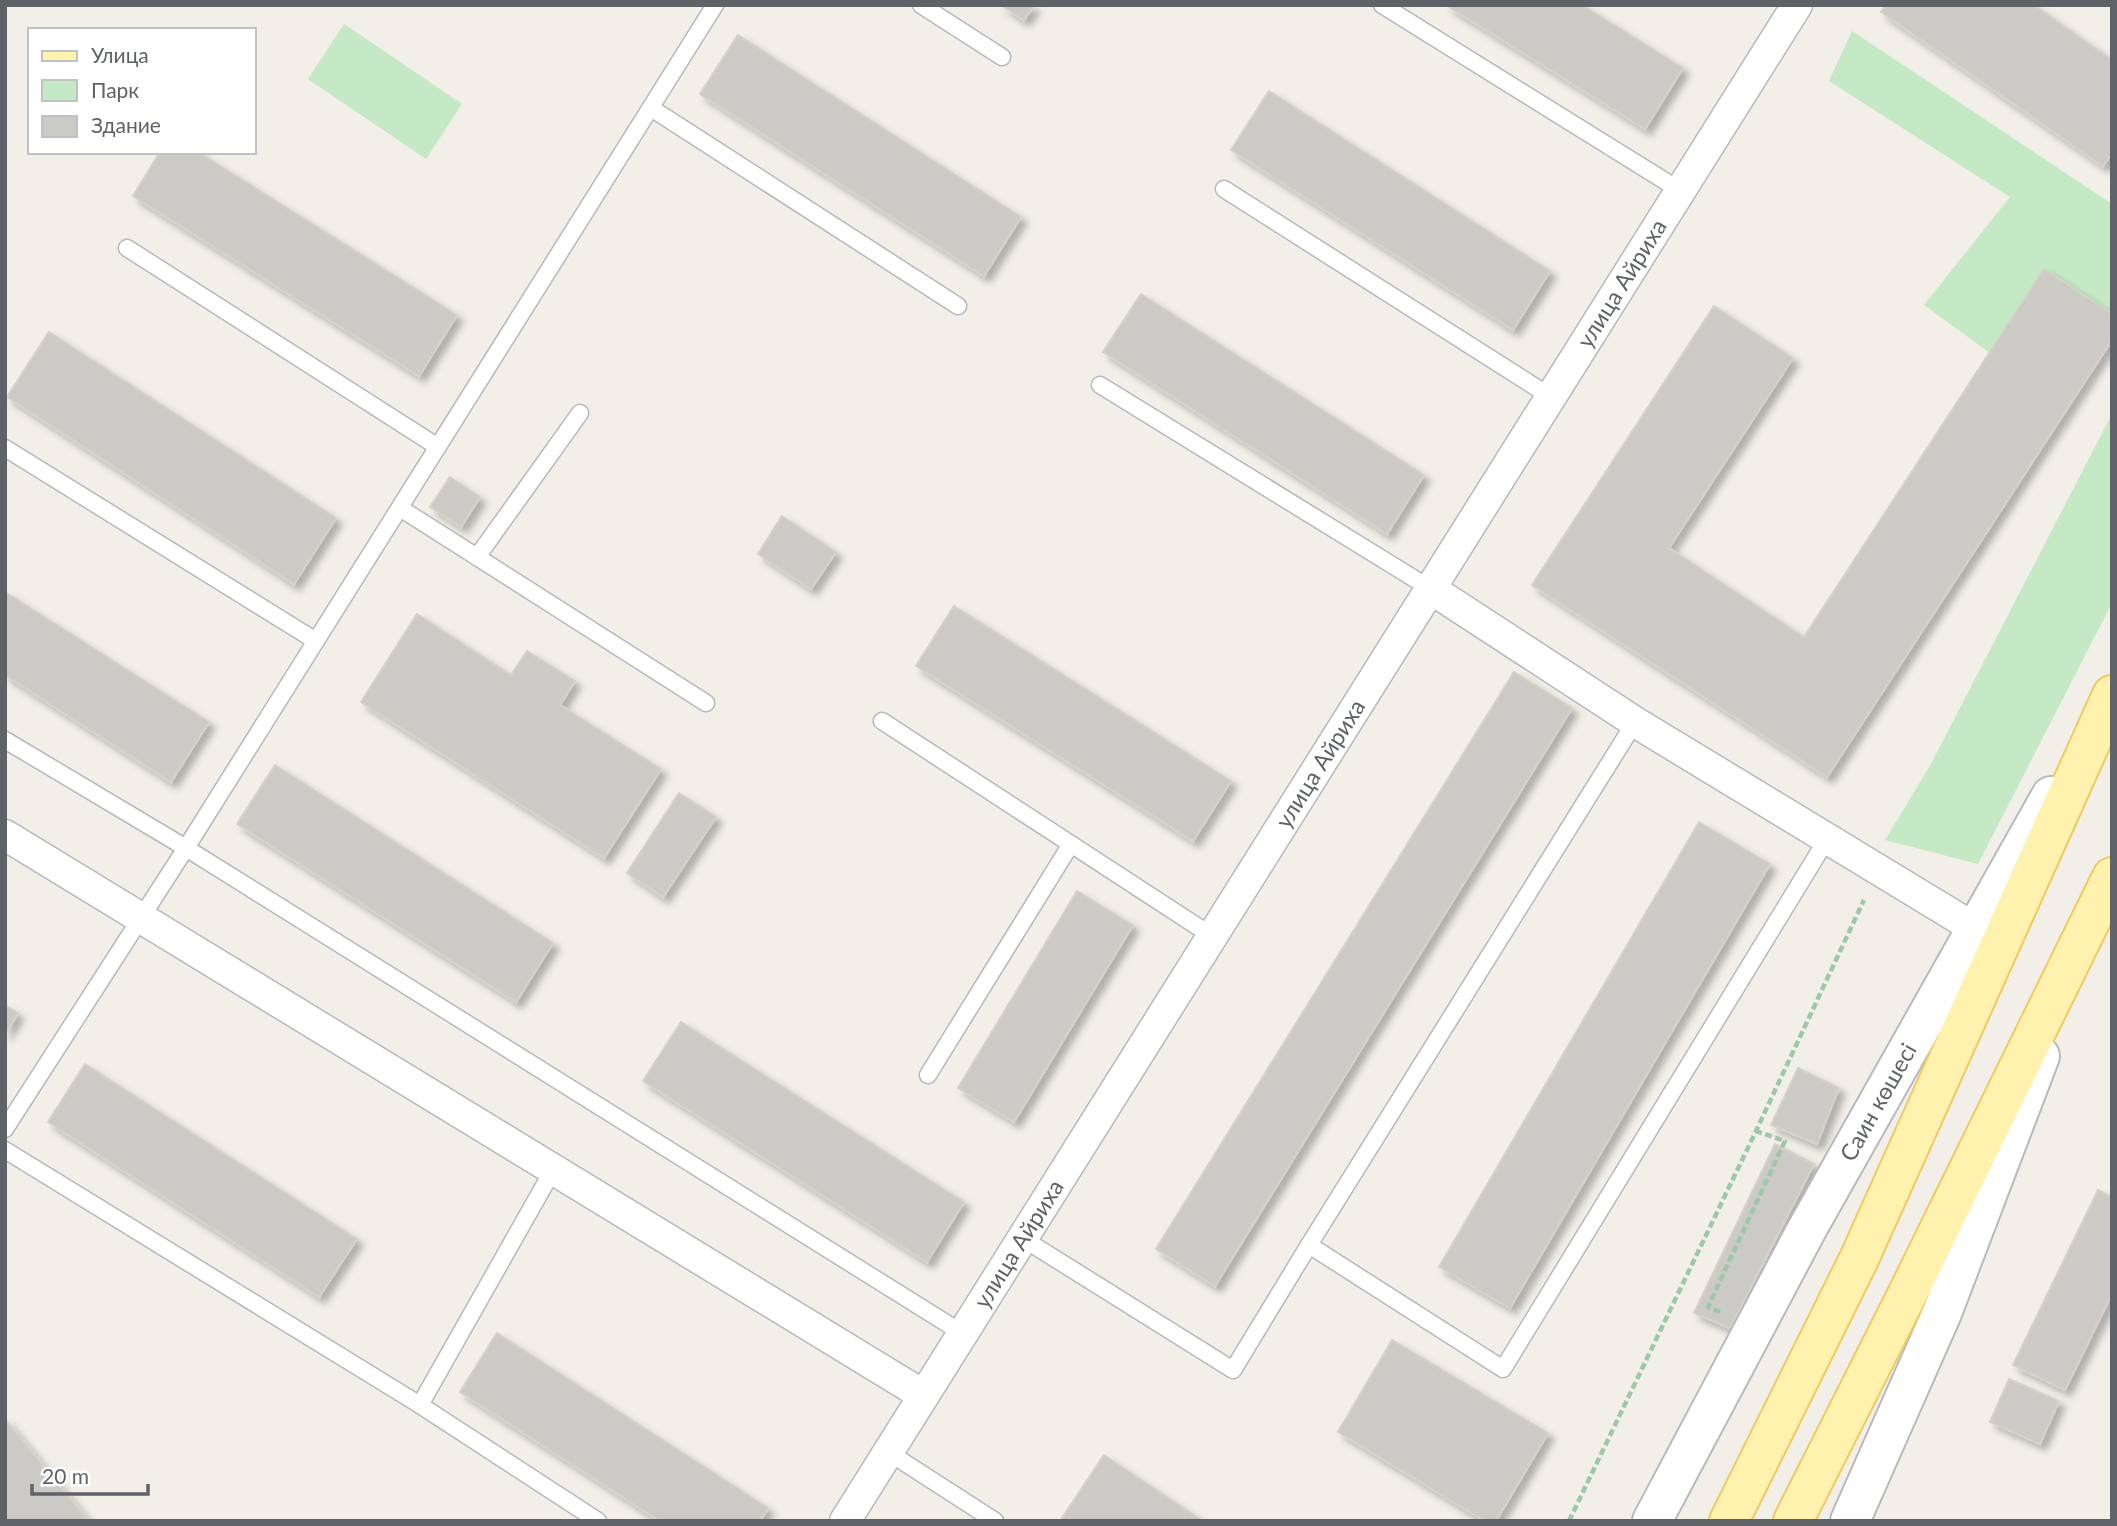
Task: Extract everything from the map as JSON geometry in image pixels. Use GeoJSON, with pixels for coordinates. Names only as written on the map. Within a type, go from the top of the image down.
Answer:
{"type":"FeatureCollection","features":[{"type":"Feature","properties":{"kind":"main road","name":"Саин көшесі"},"geometry":{"type":"LineString","coordinates":[[1652,1521],[1807,1229],[2112,687]]}},
{"type":"Feature","properties":{"kind":"main road","name":"Саин көшесі"},"geometry":{"type":"LineString","coordinates":[[1729,1521],[1860,1259],[2112,695]]}},
{"type":"Feature","properties":{"kind":"main road"},"geometry":{"type":"LineString","coordinates":[[1793,1521],[2112,877]]}},
{"type":"Feature","properties":{"kind":"main road"},"geometry":{"type":"LineString","coordinates":[[1850,1521],[1942,1313],[2096,912]]}},
{"type":"Feature","properties":{"kind":"street","name":"улица Айриха"},"geometry":{"type":"LineString","coordinates":[[845,1521],[1797,5]]}},
{"type":"Feature","properties":{"kind":"street"},"geometry":{"type":"LineString","coordinates":[[1431,589],[1635,722],[1976,929]]}},
{"type":"Feature","properties":{"kind":"street"},"geometry":{"type":"LineString","coordinates":[[5,835],[923,1395]]}},
{"type":"Feature","properties":{"kind":"lane"},"geometry":{"type":"LineString","coordinates":[[5,1129],[186,848],[715,5]]}},
{"type":"Feature","properties":{"kind":"lane"},"geometry":{"type":"LineString","coordinates":[[921,5],[1002,57]]}},
{"type":"Feature","properties":{"kind":"lane"},"geometry":{"type":"LineString","coordinates":[[1382,5],[1681,191]]}},
{"type":"Feature","properties":{"kind":"lane"},"geometry":{"type":"LineString","coordinates":[[651,107],[957,306]]}},
{"type":"Feature","properties":{"kind":"lane"},"geometry":{"type":"LineString","coordinates":[[1224,189],[1551,397]]}},
{"type":"Feature","properties":{"kind":"lane"},"geometry":{"type":"LineString","coordinates":[[127,248],[438,447]]}},
{"type":"Feature","properties":{"kind":"lane"},"geometry":{"type":"LineString","coordinates":[[1101,385],[1431,589]]}},
{"type":"Feature","properties":{"kind":"lane"},"geometry":{"type":"LineString","coordinates":[[477,557],[580,413]]}},
{"type":"Feature","properties":{"kind":"lane"},"geometry":{"type":"LineString","coordinates":[[5,448],[316,641]]}},
{"type":"Feature","properties":{"kind":"lane"},"geometry":{"type":"LineString","coordinates":[[400,508],[706,703]]}},
{"type":"Feature","properties":{"kind":"lane"},"geometry":{"type":"LineString","coordinates":[[882,721],[1212,936]]}},
{"type":"Feature","properties":{"kind":"lane"},"geometry":{"type":"LineString","coordinates":[[1022,1238],[1233,1370],[1635,722]]}},
{"type":"Feature","properties":{"kind":"lane"},"geometry":{"type":"LineString","coordinates":[[5,740],[186,848],[962,1333]]}},
{"type":"Feature","properties":{"kind":"lane"},"geometry":{"type":"LineString","coordinates":[[1309,1245],[1503,1369],[1828,839]]}},
{"type":"Feature","properties":{"kind":"lane"},"geometry":{"type":"LineString","coordinates":[[928,1075],[1071,844]]}},
{"type":"Feature","properties":{"kind":"lane"},"geometry":{"type":"LineString","coordinates":[[5,1150],[420,1405],[598,1521]]}},
{"type":"Feature","properties":{"kind":"lane"},"geometry":{"type":"LineString","coordinates":[[420,1405],[553,1170]]}},
{"type":"Feature","properties":{"kind":"lane"},"geometry":{"type":"LineString","coordinates":[[888,1452],[995,1521]]}},
{"type":"Feature","properties":{"kind":"path"},"geometry":{"type":"LineString","coordinates":[[1569,1521],[1878,871]]}},
{"type":"Feature","properties":{"kind":"path"},"geometry":{"type":"LineString","coordinates":[[1728,1315],[1708,1307],[1786,1142],[1756,1131]]}},
{"type":"Feature","properties":{"kind":"green space"},"geometry":{"type":"Polygon","coordinates":[[[344,24],[462,104],[426,159],[308,79],[344,24]]]}},
{"type":"Feature","properties":{"kind":"green space"},"geometry":{"type":"Polygon","coordinates":[[[1852,31],[2112,204],[2112,314],[2044,269],[1990,353],[1924,305],[2010,197],[1829,81],[1852,31]]]}},
{"type":"Feature","properties":{"kind":"green space"},"geometry":{"type":"Polygon","coordinates":[[[2112,414],[2112,603],[1978,864],[1885,840],[1931,764],[2112,414]]]}},
{"type":"Feature","properties":{"kind":"building"},"geometry":{"type":"Polygon","coordinates":[[[1001,5],[1034,5],[1024,20],[1001,5]]]}},
{"type":"Feature","properties":{"kind":"building"},"geometry":{"type":"Polygon","coordinates":[[[1446,5],[1582,5],[1683,68],[1645,129],[1446,5]]]}},
{"type":"Feature","properties":{"kind":"building"},"geometry":{"type":"Polygon","coordinates":[[[1886,5],[2034,5],[2112,60],[2112,153],[2103,166],[1881,12],[1886,5]]]}},
{"type":"Feature","properties":{"kind":"building"},"geometry":{"type":"Polygon","coordinates":[[[738,35],[1021,217],[984,276],[700,94],[738,35]]]}},
{"type":"Feature","properties":{"kind":"building"},"geometry":{"type":"Polygon","coordinates":[[[1269,91],[1550,271],[1513,330],[1231,150],[1269,91]]]}},
{"type":"Feature","properties":{"kind":"building"},"geometry":{"type":"Polygon","coordinates":[[[159,154],[201,154],[457,315],[419,376],[133,196],[159,154]]]}},
{"type":"Feature","properties":{"kind":"building"},"geometry":{"type":"Polygon","coordinates":[[[2044,269],[2112,314],[2112,340],[1827,777],[1532,585],[1714,306],[1793,358],[1669,548],[1804,637],[2044,269]]]}},
{"type":"Feature","properties":{"kind":"building"},"geometry":{"type":"Polygon","coordinates":[[[1141,294],[1424,475],[1387,534],[1103,352],[1141,294]]]}},
{"type":"Feature","properties":{"kind":"building"},"geometry":{"type":"Polygon","coordinates":[[[49,332],[336,518],[294,584],[7,397],[49,332]]]}},
{"type":"Feature","properties":{"kind":"building"},"geometry":{"type":"Polygon","coordinates":[[[450,477],[480,497],[461,527],[430,507],[450,477]]]}},
{"type":"Feature","properties":{"kind":"building"},"geometry":{"type":"Polygon","coordinates":[[[782,516],[836,552],[811,589],[758,554],[782,516]]]}},
{"type":"Feature","properties":{"kind":"building"},"geometry":{"type":"Polygon","coordinates":[[[5,592],[209,722],[171,782],[5,675],[5,592]]]}},
{"type":"Feature","properties":{"kind":"building"},"geometry":{"type":"Polygon","coordinates":[[[954,606],[1231,781],[1193,841],[916,666],[954,606]]]}},
{"type":"Feature","properties":{"kind":"building"},"geometry":{"type":"Polygon","coordinates":[[[417,614],[511,675],[527,651],[575,681],[560,705],[661,769],[604,858],[361,702],[417,614]]]}},
{"type":"Feature","properties":{"kind":"building"},"geometry":{"type":"Polygon","coordinates":[[[1514,672],[1572,708],[1215,1286],[1156,1249],[1514,672]]]}},
{"type":"Feature","properties":{"kind":"building"},"geometry":{"type":"Polygon","coordinates":[[[275,765],[553,943],[516,1002],[237,824],[275,765]]]}},
{"type":"Feature","properties":{"kind":"building"},"geometry":{"type":"Polygon","coordinates":[[[679,793],[716,817],[663,897],[627,873],[679,793]]]}},
{"type":"Feature","properties":{"kind":"building"},"geometry":{"type":"Polygon","coordinates":[[[1699,822],[1770,864],[1510,1308],[1439,1267],[1699,822]]]}},
{"type":"Feature","properties":{"kind":"building"},"geometry":{"type":"Polygon","coordinates":[[[1077,891],[1133,925],[1014,1122],[958,1088],[1077,891]]]}},
{"type":"Feature","properties":{"kind":"building"},"geometry":{"type":"Polygon","coordinates":[[[5,1005],[18,1013],[5,1034],[5,1005]]]}},
{"type":"Feature","properties":{"kind":"building"},"geometry":{"type":"Polygon","coordinates":[[[681,1022],[964,1202],[927,1262],[643,1081],[681,1022]]]}},
{"type":"Feature","properties":{"kind":"building"},"geometry":{"type":"Polygon","coordinates":[[[85,1064],[357,1239],[319,1297],[48,1122],[85,1064]]]}},
{"type":"Feature","properties":{"kind":"building"},"geometry":{"type":"Polygon","coordinates":[[[1798,1068],[1839,1088],[1817,1144],[1771,1125],[1798,1068]]]}},
{"type":"Feature","properties":{"kind":"building"},"geometry":{"type":"Polygon","coordinates":[[[1775,1144],[1814,1164],[1730,1328],[1694,1313],[1775,1144]]]}},
{"type":"Feature","properties":{"kind":"building"},"geometry":{"type":"Polygon","coordinates":[[[2098,1190],[2112,1197],[2112,1294],[2065,1390],[2013,1365],[2098,1190]]]}},
{"type":"Feature","properties":{"kind":"building"},"geometry":{"type":"Polygon","coordinates":[[[497,1333],[768,1508],[760,1521],[660,1521],[460,1392],[497,1333]]]}},
{"type":"Feature","properties":{"kind":"building"},"geometry":{"type":"Polygon","coordinates":[[[1392,1340],[1548,1433],[1496,1521],[1485,1521],[1338,1432],[1392,1340]]]}},
{"type":"Feature","properties":{"kind":"building"},"geometry":{"type":"Polygon","coordinates":[[[2009,1379],[2059,1401],[2040,1444],[1990,1422],[2009,1379]]]}},
{"type":"Feature","properties":{"kind":"building"},"geometry":{"type":"Polygon","coordinates":[[[5,1419],[89,1521],[5,1521],[5,1419]]]}},
{"type":"Feature","properties":{"kind":"building"},"geometry":{"type":"Polygon","coordinates":[[[1104,1455],[1203,1521],[1060,1521],[1104,1455]]]}}]}
